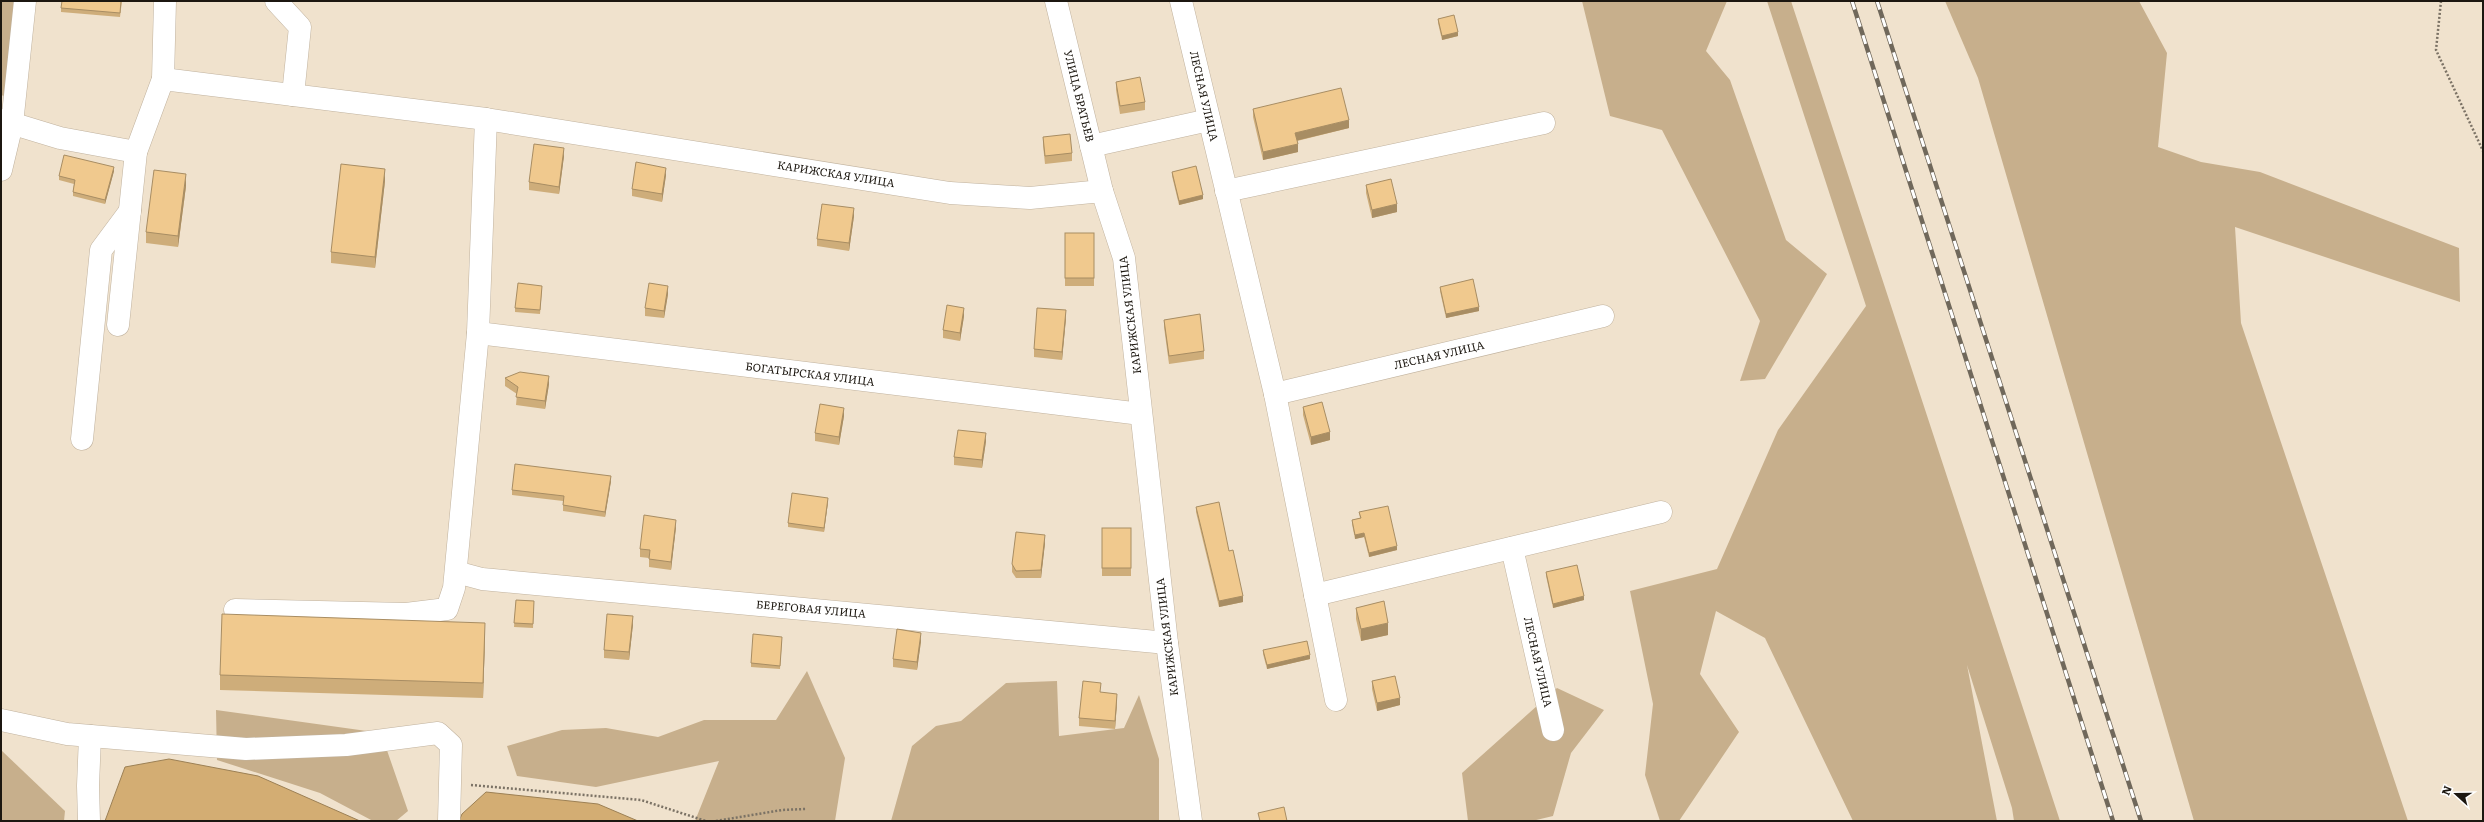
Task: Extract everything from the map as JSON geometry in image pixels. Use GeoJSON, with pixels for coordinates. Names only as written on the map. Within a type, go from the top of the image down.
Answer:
{"type":"FeatureCollection","features":[{"type":"Feature","properties":{"kind":"street"},"geometry":{"type":"LineString","coordinates":[[1,170],[6,122],[25,1]]}},
{"type":"Feature","properties":{"kind":"street"},"geometry":{"type":"LineString","coordinates":[[118,325],[136,152],[163,79],[164,1]]}},
{"type":"Feature","properties":{"kind":"street"},"geometry":{"type":"LineString","coordinates":[[276,1],[300,28],[293,95]]}},
{"type":"Feature","properties":{"kind":"street","name":"УЛИЦА БРАТЬЕВ"},"geometry":{"type":"LineString","coordinates":[[1056,1],[1102,191]]}},
{"type":"Feature","properties":{"kind":"street","name":"ЛЕСНАЯ УЛИЦА"},"geometry":{"type":"LineString","coordinates":[[1181,1],[1275,394],[1336,700]]}},
{"type":"Feature","properties":{"kind":"street","name":"КАРИЖСКАЯ УЛИЦА"},"geometry":{"type":"LineString","coordinates":[[163,79],[486,119],[950,193],[1030,198],[1102,191],[1124,258],[1166,643],[1191,821]]}},
{"type":"Feature","properties":{"kind":"street"},"geometry":{"type":"LineString","coordinates":[[234,610],[406,614],[447,610],[454,588],[456,572],[478,333],[486,119]]}},
{"type":"Feature","properties":{"kind":"street"},"geometry":{"type":"LineString","coordinates":[[1091,146],[1209,120]]}},
{"type":"Feature","properties":{"kind":"street"},"geometry":{"type":"LineString","coordinates":[[6,122],[60,138],[136,152]]}},
{"type":"Feature","properties":{"kind":"street"},"geometry":{"type":"LineString","coordinates":[[1226,191],[1544,123]]}},
{"type":"Feature","properties":{"kind":"street"},"geometry":{"type":"LineString","coordinates":[[82,439],[101,250],[130,211]]}},
{"type":"Feature","properties":{"kind":"street","name":"ЛЕСНАЯ УЛИЦА"},"geometry":{"type":"LineString","coordinates":[[1275,394],[1603,316]]}},
{"type":"Feature","properties":{"kind":"street","name":"БОГАТЫРСКАЯ УЛИЦА"},"geometry":{"type":"LineString","coordinates":[[478,333],[1141,414]]}},
{"type":"Feature","properties":{"kind":"street"},"geometry":{"type":"LineString","coordinates":[[1315,595],[1661,512]]}},
{"type":"Feature","properties":{"kind":"street","name":"ЛЕСНАЯ УЛИЦА"},"geometry":{"type":"LineString","coordinates":[[1512,548],[1553,730]]}},
{"type":"Feature","properties":{"kind":"street","name":"БЕРЕГОВАЯ УЛИЦА"},"geometry":{"type":"LineString","coordinates":[[456,572],[490,579],[1166,643]]}},
{"type":"Feature","properties":{"kind":"street"},"geometry":{"type":"LineString","coordinates":[[1,720],[67,734],[246,750],[346,745],[438,733],[451,745],[449,821]]}},
{"type":"Feature","properties":{"kind":"street"},"geometry":{"type":"LineString","coordinates":[[89,821],[88,786],[90,736]]}},
{"type":"Feature","properties":{"kind":"path"},"geometry":{"type":"LineString","coordinates":[[2441,1],[2436,50],[2483,151]]}},
{"type":"Feature","properties":{"kind":"path"},"geometry":{"type":"LineString","coordinates":[[450,783],[641,800],[706,821]]}},
{"type":"Feature","properties":{"kind":"path"},"geometry":{"type":"LineString","coordinates":[[716,821],[782,810],[806,809]]}},
{"type":"Feature","properties":{"kind":"shaded area"},"geometry":{"type":"Polygon","coordinates":[[[1,1],[16,1],[4,96],[1,95],[1,1]]]}},
{"type":"Feature","properties":{"kind":"shaded area"},"geometry":{"type":"Polygon","coordinates":[[[1582,1],[1727,1],[1706,51],[1730,80],[1786,240],[1827,274],[1765,379],[1740,381],[1760,321],[1662,130],[1610,116],[1582,1]]]}},
{"type":"Feature","properties":{"kind":"shaded area"},"geometry":{"type":"Polygon","coordinates":[[[1767,1],[1791,1],[2060,821],[2014,821],[2012,808],[1967,665],[1997,821],[1853,821],[1765,638],[1716,611],[1700,674],[1739,732],[1679,821],[1660,821],[1645,775],[1653,704],[1630,591],[1717,569],[1778,430],[1866,306],[1767,1]]]}},
{"type":"Feature","properties":{"kind":"shaded area"},"geometry":{"type":"Polygon","coordinates":[[[1945,1],[2139,1],[2167,53],[2158,147],[2201,162],[2260,172],[2459,248],[2460,302],[2235,227],[2241,323],[2408,821],[2194,821],[1978,78],[1945,1]]]}},
{"type":"Feature","properties":{"kind":"shaded area"},"geometry":{"type":"Polygon","coordinates":[[[807,671],[845,758],[835,821],[695,821],[719,761],[596,787],[517,776],[507,746],[562,730],[606,728],[658,737],[704,720],[776,720],[807,671]]]}},
{"type":"Feature","properties":{"kind":"shaded area"},"geometry":{"type":"Polygon","coordinates":[[[1057,681],[1059,736],[1124,728],[1139,695],[1159,759],[1159,821],[891,821],[912,746],[936,726],[961,721],[1006,683],[1057,681]]]}},
{"type":"Feature","properties":{"kind":"shaded area"},"geometry":{"type":"Polygon","coordinates":[[[1557,688],[1604,710],[1571,753],[1553,816],[1532,821],[1468,821],[1462,773],[1557,688]]]}},
{"type":"Feature","properties":{"kind":"shaded area"},"geometry":{"type":"Polygon","coordinates":[[[216,710],[381,733],[408,811],[396,821],[373,821],[320,793],[217,760],[216,710]]]}},
{"type":"Feature","properties":{"kind":"shaded area"},"geometry":{"type":"Polygon","coordinates":[[[1,750],[65,811],[64,821],[1,821],[1,750]]]}},
{"type":"Feature","properties":{"kind":"shaded area"},"geometry":{"type":"Polygon","coordinates":[[[169,759],[258,776],[360,821],[105,821],[125,767],[169,759]]]}},
{"type":"Feature","properties":{"kind":"shaded area"},"geometry":{"type":"Polygon","coordinates":[[[486,792],[598,804],[638,821],[459,821],[462,814],[486,792]]]}},
{"type":"Feature","properties":{"kind":"building"},"geometry":{"type":"Polygon","coordinates":[[[62,1],[121,1],[120,13],[61,8],[62,1]]]}},
{"type":"Feature","properties":{"kind":"building"},"geometry":{"type":"Polygon","coordinates":[[[1454,15],[1458,32],[1442,36],[1438,19],[1454,15]]]}},
{"type":"Feature","properties":{"kind":"building"},"geometry":{"type":"Polygon","coordinates":[[[1140,77],[1145,102],[1120,106],[1116,82],[1140,77]]]}},
{"type":"Feature","properties":{"kind":"building"},"geometry":{"type":"Polygon","coordinates":[[[1341,88],[1349,120],[1295,133],[1298,144],[1263,152],[1253,109],[1341,88]]]}},
{"type":"Feature","properties":{"kind":"building"},"geometry":{"type":"Polygon","coordinates":[[[1070,134],[1072,153],[1045,156],[1043,137],[1070,134]]]}},
{"type":"Feature","properties":{"kind":"building"},"geometry":{"type":"Polygon","coordinates":[[[534,144],[564,148],[559,187],[529,182],[534,144]]]}},
{"type":"Feature","properties":{"kind":"building"},"geometry":{"type":"Polygon","coordinates":[[[64,155],[114,167],[105,200],[73,192],[75,180],[59,176],[64,155]]]}},
{"type":"Feature","properties":{"kind":"building"},"geometry":{"type":"Polygon","coordinates":[[[636,162],[666,168],[662,194],[632,189],[636,162]]]}},
{"type":"Feature","properties":{"kind":"building"},"geometry":{"type":"Polygon","coordinates":[[[341,164],[385,169],[375,257],[331,252],[341,164]]]}},
{"type":"Feature","properties":{"kind":"building"},"geometry":{"type":"Polygon","coordinates":[[[1196,166],[1203,195],[1179,201],[1172,172],[1196,166]]]}},
{"type":"Feature","properties":{"kind":"building"},"geometry":{"type":"Polygon","coordinates":[[[154,170],[186,174],[178,236],[146,232],[154,170]]]}},
{"type":"Feature","properties":{"kind":"building"},"geometry":{"type":"Polygon","coordinates":[[[1391,179],[1397,204],[1372,210],[1366,185],[1391,179]]]}},
{"type":"Feature","properties":{"kind":"building"},"geometry":{"type":"Polygon","coordinates":[[[822,204],[854,208],[849,243],[817,239],[822,204]]]}},
{"type":"Feature","properties":{"kind":"building"},"geometry":{"type":"Polygon","coordinates":[[[1065,233],[1094,233],[1094,278],[1065,278],[1065,233]]]}},
{"type":"Feature","properties":{"kind":"building"},"geometry":{"type":"Polygon","coordinates":[[[1473,279],[1479,307],[1446,314],[1440,287],[1473,279]]]}},
{"type":"Feature","properties":{"kind":"building"},"geometry":{"type":"Polygon","coordinates":[[[518,283],[542,286],[540,310],[515,308],[518,283]]]}},
{"type":"Feature","properties":{"kind":"building"},"geometry":{"type":"Polygon","coordinates":[[[649,283],[668,286],[664,311],[645,308],[649,283]]]}},
{"type":"Feature","properties":{"kind":"building"},"geometry":{"type":"Polygon","coordinates":[[[947,305],[964,308],[960,333],[943,330],[947,305]]]}},
{"type":"Feature","properties":{"kind":"building"},"geometry":{"type":"Polygon","coordinates":[[[1037,308],[1066,310],[1062,352],[1034,349],[1037,308]]]}},
{"type":"Feature","properties":{"kind":"building"},"geometry":{"type":"Polygon","coordinates":[[[1200,314],[1204,351],[1169,356],[1164,320],[1200,314]]]}},
{"type":"Feature","properties":{"kind":"building"},"geometry":{"type":"Polygon","coordinates":[[[520,372],[549,376],[545,401],[516,397],[518,387],[505,378],[520,372]]]}},
{"type":"Feature","properties":{"kind":"building"},"geometry":{"type":"Polygon","coordinates":[[[1322,402],[1330,432],[1311,437],[1303,407],[1322,402]]]}},
{"type":"Feature","properties":{"kind":"building"},"geometry":{"type":"Polygon","coordinates":[[[820,404],[844,408],[839,437],[815,433],[820,404]]]}},
{"type":"Feature","properties":{"kind":"building"},"geometry":{"type":"Polygon","coordinates":[[[958,430],[986,433],[982,460],[954,457],[958,430]]]}},
{"type":"Feature","properties":{"kind":"building"},"geometry":{"type":"Polygon","coordinates":[[[515,464],[611,476],[605,512],[563,505],[564,496],[512,490],[515,464]]]}},
{"type":"Feature","properties":{"kind":"building"},"geometry":{"type":"Polygon","coordinates":[[[792,493],[828,498],[824,528],[788,523],[792,493]]]}},
{"type":"Feature","properties":{"kind":"building"},"geometry":{"type":"Polygon","coordinates":[[[1219,502],[1229,551],[1233,550],[1243,596],[1219,601],[1196,507],[1219,502]]]}},
{"type":"Feature","properties":{"kind":"building"},"geometry":{"type":"Polygon","coordinates":[[[1388,506],[1397,546],[1369,553],[1364,533],[1355,535],[1352,520],[1361,518],[1359,512],[1388,506]]]}},
{"type":"Feature","properties":{"kind":"building"},"geometry":{"type":"Polygon","coordinates":[[[644,515],[676,520],[671,562],[649,559],[650,550],[640,549],[644,515]]]}},
{"type":"Feature","properties":{"kind":"building"},"geometry":{"type":"Polygon","coordinates":[[[1102,528],[1131,528],[1131,568],[1102,568],[1102,528]]]}},
{"type":"Feature","properties":{"kind":"building"},"geometry":{"type":"Polygon","coordinates":[[[1016,532],[1045,535],[1041,570],[1016,571],[1012,564],[1016,532]]]}},
{"type":"Feature","properties":{"kind":"building"},"geometry":{"type":"Polygon","coordinates":[[[1577,565],[1584,596],[1553,604],[1546,572],[1577,565]]]}},
{"type":"Feature","properties":{"kind":"building"},"geometry":{"type":"Polygon","coordinates":[[[516,600],[534,601],[533,624],[514,623],[516,600]]]}},
{"type":"Feature","properties":{"kind":"building"},"geometry":{"type":"Polygon","coordinates":[[[1384,601],[1388,623],[1361,629],[1356,608],[1384,601]]]}},
{"type":"Feature","properties":{"kind":"building"},"geometry":{"type":"Polygon","coordinates":[[[222,614],[485,623],[483,683],[220,675],[222,614]]]}},
{"type":"Feature","properties":{"kind":"building"},"geometry":{"type":"Polygon","coordinates":[[[607,614],[633,616],[629,652],[604,650],[607,614]]]}},
{"type":"Feature","properties":{"kind":"building"},"geometry":{"type":"Polygon","coordinates":[[[897,629],[921,633],[917,662],[893,659],[897,629]]]}},
{"type":"Feature","properties":{"kind":"building"},"geometry":{"type":"Polygon","coordinates":[[[753,634],[782,637],[780,666],[751,663],[753,634]]]}},
{"type":"Feature","properties":{"kind":"building"},"geometry":{"type":"Polygon","coordinates":[[[1307,641],[1310,655],[1267,665],[1263,650],[1307,641]]]}},
{"type":"Feature","properties":{"kind":"building"},"geometry":{"type":"Polygon","coordinates":[[[1395,676],[1400,698],[1377,703],[1372,681],[1395,676]]]}},
{"type":"Feature","properties":{"kind":"building"},"geometry":{"type":"Polygon","coordinates":[[[1083,681],[1101,683],[1100,692],[1117,694],[1115,721],[1079,718],[1083,681]]]}},
{"type":"Feature","properties":{"kind":"building"},"geometry":{"type":"Polygon","coordinates":[[[1284,807],[1287,821],[1260,821],[1258,813],[1284,807]]]}},
{"type":"Feature","properties":{"kind":"railway"},"geometry":{"type":"LineString","coordinates":[[1852,1],[2113,821]]}},
{"type":"Feature","properties":{"kind":"railway"},"geometry":{"type":"LineString","coordinates":[[1877,1],[2141,821]]}}]}
